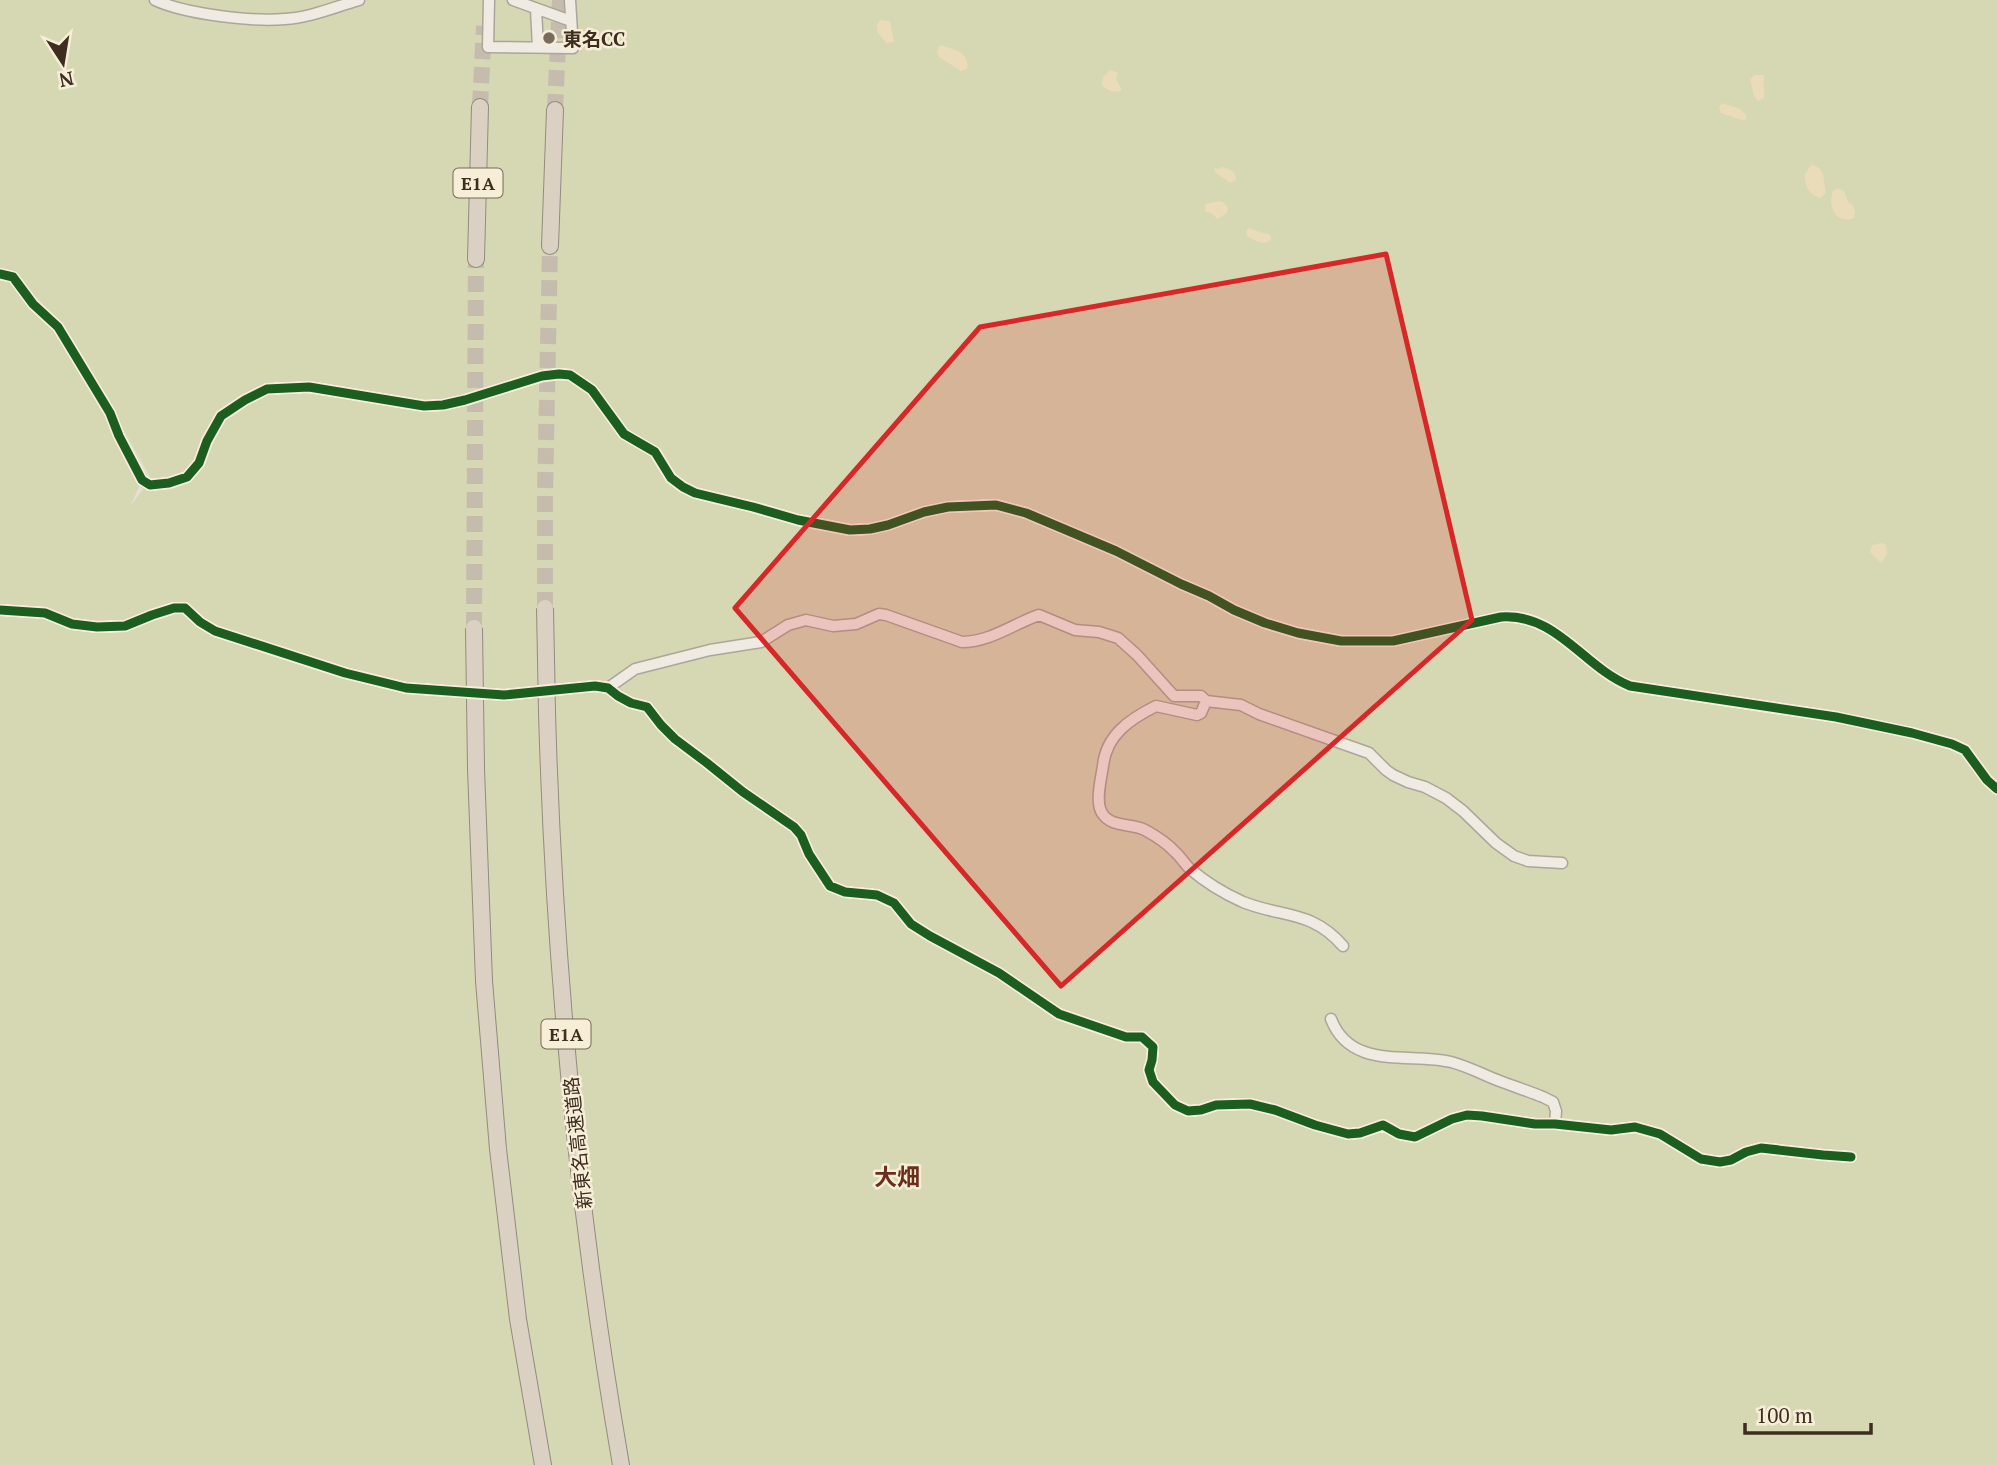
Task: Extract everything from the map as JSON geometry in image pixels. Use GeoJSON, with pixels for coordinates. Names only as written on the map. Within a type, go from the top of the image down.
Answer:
{"type":"FeatureCollection","features":[{"type":"Feature","properties":{"kind":"highway","name":"E1A"},"geometry":{"type":"LineString","coordinates":[[476,259],[480,107]]}},
{"type":"Feature","properties":{"kind":"highway"},"geometry":{"type":"LineString","coordinates":[[550,246],[555,110]]}},
{"type":"Feature","properties":{"kind":"highway","name":"新東名高速道路"},"geometry":{"type":"LineString","coordinates":[[545,608],[550,800],[570,1079],[602,1355],[621,1465]]}},
{"type":"Feature","properties":{"kind":"highway"},"geometry":{"type":"LineString","coordinates":[[474,628],[484,981],[497,1136],[518,1319],[543,1465]]}},
{"type":"Feature","properties":{"kind":"street"},"geometry":{"type":"LineString","coordinates":[[155,0],[209,14],[286,20],[359,0]]}},
{"type":"Feature","properties":{"kind":"street"},"geometry":{"type":"LineString","coordinates":[[489,0],[488,47],[573,48],[570,0]]}},
{"type":"Feature","properties":{"kind":"street"},"geometry":{"type":"LineString","coordinates":[[513,0],[571,21]]}},
{"type":"Feature","properties":{"kind":"street"},"geometry":{"type":"LineString","coordinates":[[536,9],[538,47]]}},
{"type":"Feature","properties":{"kind":"street"},"geometry":{"type":"LineString","coordinates":[[0,274],[13,277],[33,304],[58,327],[110,413],[142,480],[150,485],[187,477],[199,463],[221,416],[267,389],[309,387],[424,405],[443,405],[542,376],[570,375],[592,390],[624,434],[655,452],[671,478],[695,493],[753,506],[807,523],[850,530],[870,529],[948,507],[996,505],[1026,513],[1116,551],[1265,623],[1298,633],[1341,641],[1394,641],[1516,616],[1533,620],[1559,635],[1614,680],[1630,686],[1836,718],[1952,744],[1965,751],[1997,789]]}},
{"type":"Feature","properties":{"kind":"street"},"geometry":{"type":"LineString","coordinates":[[0,610],[45,612],[72,624],[97,627],[125,626],[174,608],[185,608],[215,631],[345,673],[406,688],[504,695],[595,686],[608,688],[631,703],[647,707],[675,739],[743,792],[794,827],[830,887],[845,892],[877,895],[894,903],[911,924],[999,973],[1059,1014],[1126,1037],[1142,1037],[1153,1047],[1149,1070],[1153,1082],[1175,1105],[1188,1111],[1233,1103],[1250,1104],[1348,1134],[1383,1125],[1399,1134],[1415,1137],[1452,1119],[1482,1115],[1535,1124],[1611,1130],[1635,1127],[1660,1134],[1701,1159],[1720,1162],[1762,1147],[1852,1157]]}},
{"type":"Feature","properties":{"kind":"street"},"geometry":{"type":"LineString","coordinates":[[608,688],[635,669],[710,650],[761,642],[788,625],[806,620],[833,626],[856,624],[878,614],[886,615],[962,642],[973,642],[1016,627],[1039,615],[1075,630],[1099,632],[1118,638],[1137,654],[1174,696],[1201,696],[1206,701],[1241,705],[1259,714],[1369,753],[1386,771],[1446,798],[1514,856],[1528,861],[1562,863]]}},
{"type":"Feature","properties":{"kind":"street"},"geometry":{"type":"LineString","coordinates":[[1206,701],[1201,713],[1197,715],[1156,706],[1130,720],[1116,733],[1108,745],[1103,761],[1100,811],[1107,819],[1142,829],[1161,840],[1201,877],[1242,902],[1295,915],[1318,925],[1332,933],[1343,946]]}},
{"type":"Feature","properties":{"kind":"street"},"geometry":{"type":"LineString","coordinates":[[1331,1019],[1339,1036],[1349,1045],[1363,1051],[1383,1057],[1448,1061],[1543,1097],[1553,1102],[1556,1111],[1555,1124]]}},
{"type":"Feature","properties":{"kind":"highlighted area"},"geometry":{"type":"Polygon","coordinates":[[[1386,254],[1472,620],[1061,986],[735,608],[980,327],[1386,254]]]}},
{"type":"Feature","properties":{"kind":"green space"},"geometry":{"type":"Polygon","coordinates":[[[0,0],[152,0],[189,16],[167,0],[1997,0],[1997,1465],[0,1465],[0,277],[10,280],[58,334],[108,419],[139,487],[131,505],[151,479],[106,398],[41,302],[15,273],[0,269],[0,0]]]}},
{"type":"Feature","properties":{"kind":"sand"},"geometry":{"type":"Polygon","coordinates":[[[880,20],[890,21],[894,42],[886,43],[878,33],[877,25],[880,20]]]}},
{"type":"Feature","properties":{"kind":"sand"},"geometry":{"type":"Polygon","coordinates":[[[940,45],[963,55],[967,69],[961,71],[939,57],[937,52],[940,45]]]}},
{"type":"Feature","properties":{"kind":"sand"},"geometry":{"type":"Polygon","coordinates":[[[1110,70],[1118,73],[1116,79],[1122,90],[1112,91],[1102,85],[1103,77],[1110,70]]]}},
{"type":"Feature","properties":{"kind":"sand"},"geometry":{"type":"Polygon","coordinates":[[[1755,75],[1764,75],[1764,98],[1758,101],[1750,79],[1755,75]]]}},
{"type":"Feature","properties":{"kind":"sand"},"geometry":{"type":"Polygon","coordinates":[[[1722,103],[1740,109],[1746,115],[1745,121],[1721,113],[1719,107],[1722,103]]]}},
{"type":"Feature","properties":{"kind":"sand"},"geometry":{"type":"Polygon","coordinates":[[[1811,165],[1819,168],[1823,175],[1826,192],[1821,198],[1810,192],[1807,186],[1805,174],[1811,165]]]}},
{"type":"Feature","properties":{"kind":"sand"},"geometry":{"type":"Polygon","coordinates":[[[1222,167],[1232,171],[1236,180],[1230,183],[1215,172],[1214,168],[1222,167]]]}},
{"type":"Feature","properties":{"kind":"sand"},"geometry":{"type":"Polygon","coordinates":[[[1838,188],[1844,191],[1848,202],[1853,205],[1854,218],[1842,219],[1834,213],[1831,197],[1833,191],[1838,188]]]}},
{"type":"Feature","properties":{"kind":"sand"},"geometry":{"type":"Polygon","coordinates":[[[1220,201],[1228,208],[1227,213],[1217,219],[1205,211],[1205,204],[1220,201]]]}},
{"type":"Feature","properties":{"kind":"sand"},"geometry":{"type":"Polygon","coordinates":[[[1248,228],[1270,235],[1271,239],[1263,243],[1248,237],[1248,228]]]}},
{"type":"Feature","properties":{"kind":"sand"},"geometry":{"type":"Polygon","coordinates":[[[1872,545],[1886,545],[1887,554],[1881,563],[1870,552],[1872,545]]]}},
{"type":"Feature","properties":{"kind":"tunnel"},"geometry":{"type":"LineString","coordinates":[[555,110],[560,0]]}},
{"type":"Feature","properties":{"kind":"tunnel"},"geometry":{"type":"LineString","coordinates":[[480,107],[484,26]]}},
{"type":"Feature","properties":{"kind":"tunnel"},"geometry":{"type":"LineString","coordinates":[[545,608],[550,246]]}},
{"type":"Feature","properties":{"kind":"tunnel"},"geometry":{"type":"LineString","coordinates":[[474,628],[476,259]]}},
{"type":"Feature","properties":{"kind":"cycle path"},"geometry":{"type":"LineString","coordinates":[[0,274],[13,277],[33,304],[58,327],[110,413],[142,480],[150,485],[187,477],[199,463],[221,416],[267,389],[309,387],[424,406],[465,400],[542,376],[570,375],[592,390],[624,434],[655,452],[671,478],[695,493],[798,520],[850,530],[888,525],[924,512],[948,507],[996,505],[1026,513],[1116,551],[1265,623],[1298,633],[1341,641],[1393,641],[1501,617],[1521,618],[1554,632],[1598,667],[1630,686],[1836,717],[1952,744],[1965,750],[1997,789]]}},
{"type":"Feature","properties":{"kind":"cycle path"},"geometry":{"type":"LineString","coordinates":[[0,610],[45,613],[72,624],[97,627],[125,626],[174,608],[185,608],[215,631],[345,673],[406,688],[504,695],[595,686],[608,688],[631,703],[647,707],[675,739],[743,792],[794,827],[830,886],[845,892],[877,895],[894,903],[911,924],[999,973],[1059,1014],[1126,1037],[1142,1037],[1153,1047],[1149,1070],[1153,1082],[1175,1105],[1188,1111],[1216,1105],[1250,1104],[1348,1134],[1383,1125],[1399,1134],[1415,1137],[1452,1119],[1467,1115],[1482,1116],[1535,1124],[1611,1130],[1635,1127],[1660,1134],[1701,1159],[1720,1162],[1761,1148],[1851,1157]]}},
{"type":"Feature","properties":{"kind":"place","name":"東名CC"},"geometry":{"type":"Point","coordinates":[549,38]}},
{"type":"Feature","properties":{"kind":"district","name":"大畑"},"geometry":{"type":"Point","coordinates":[897,1176]}}]}
